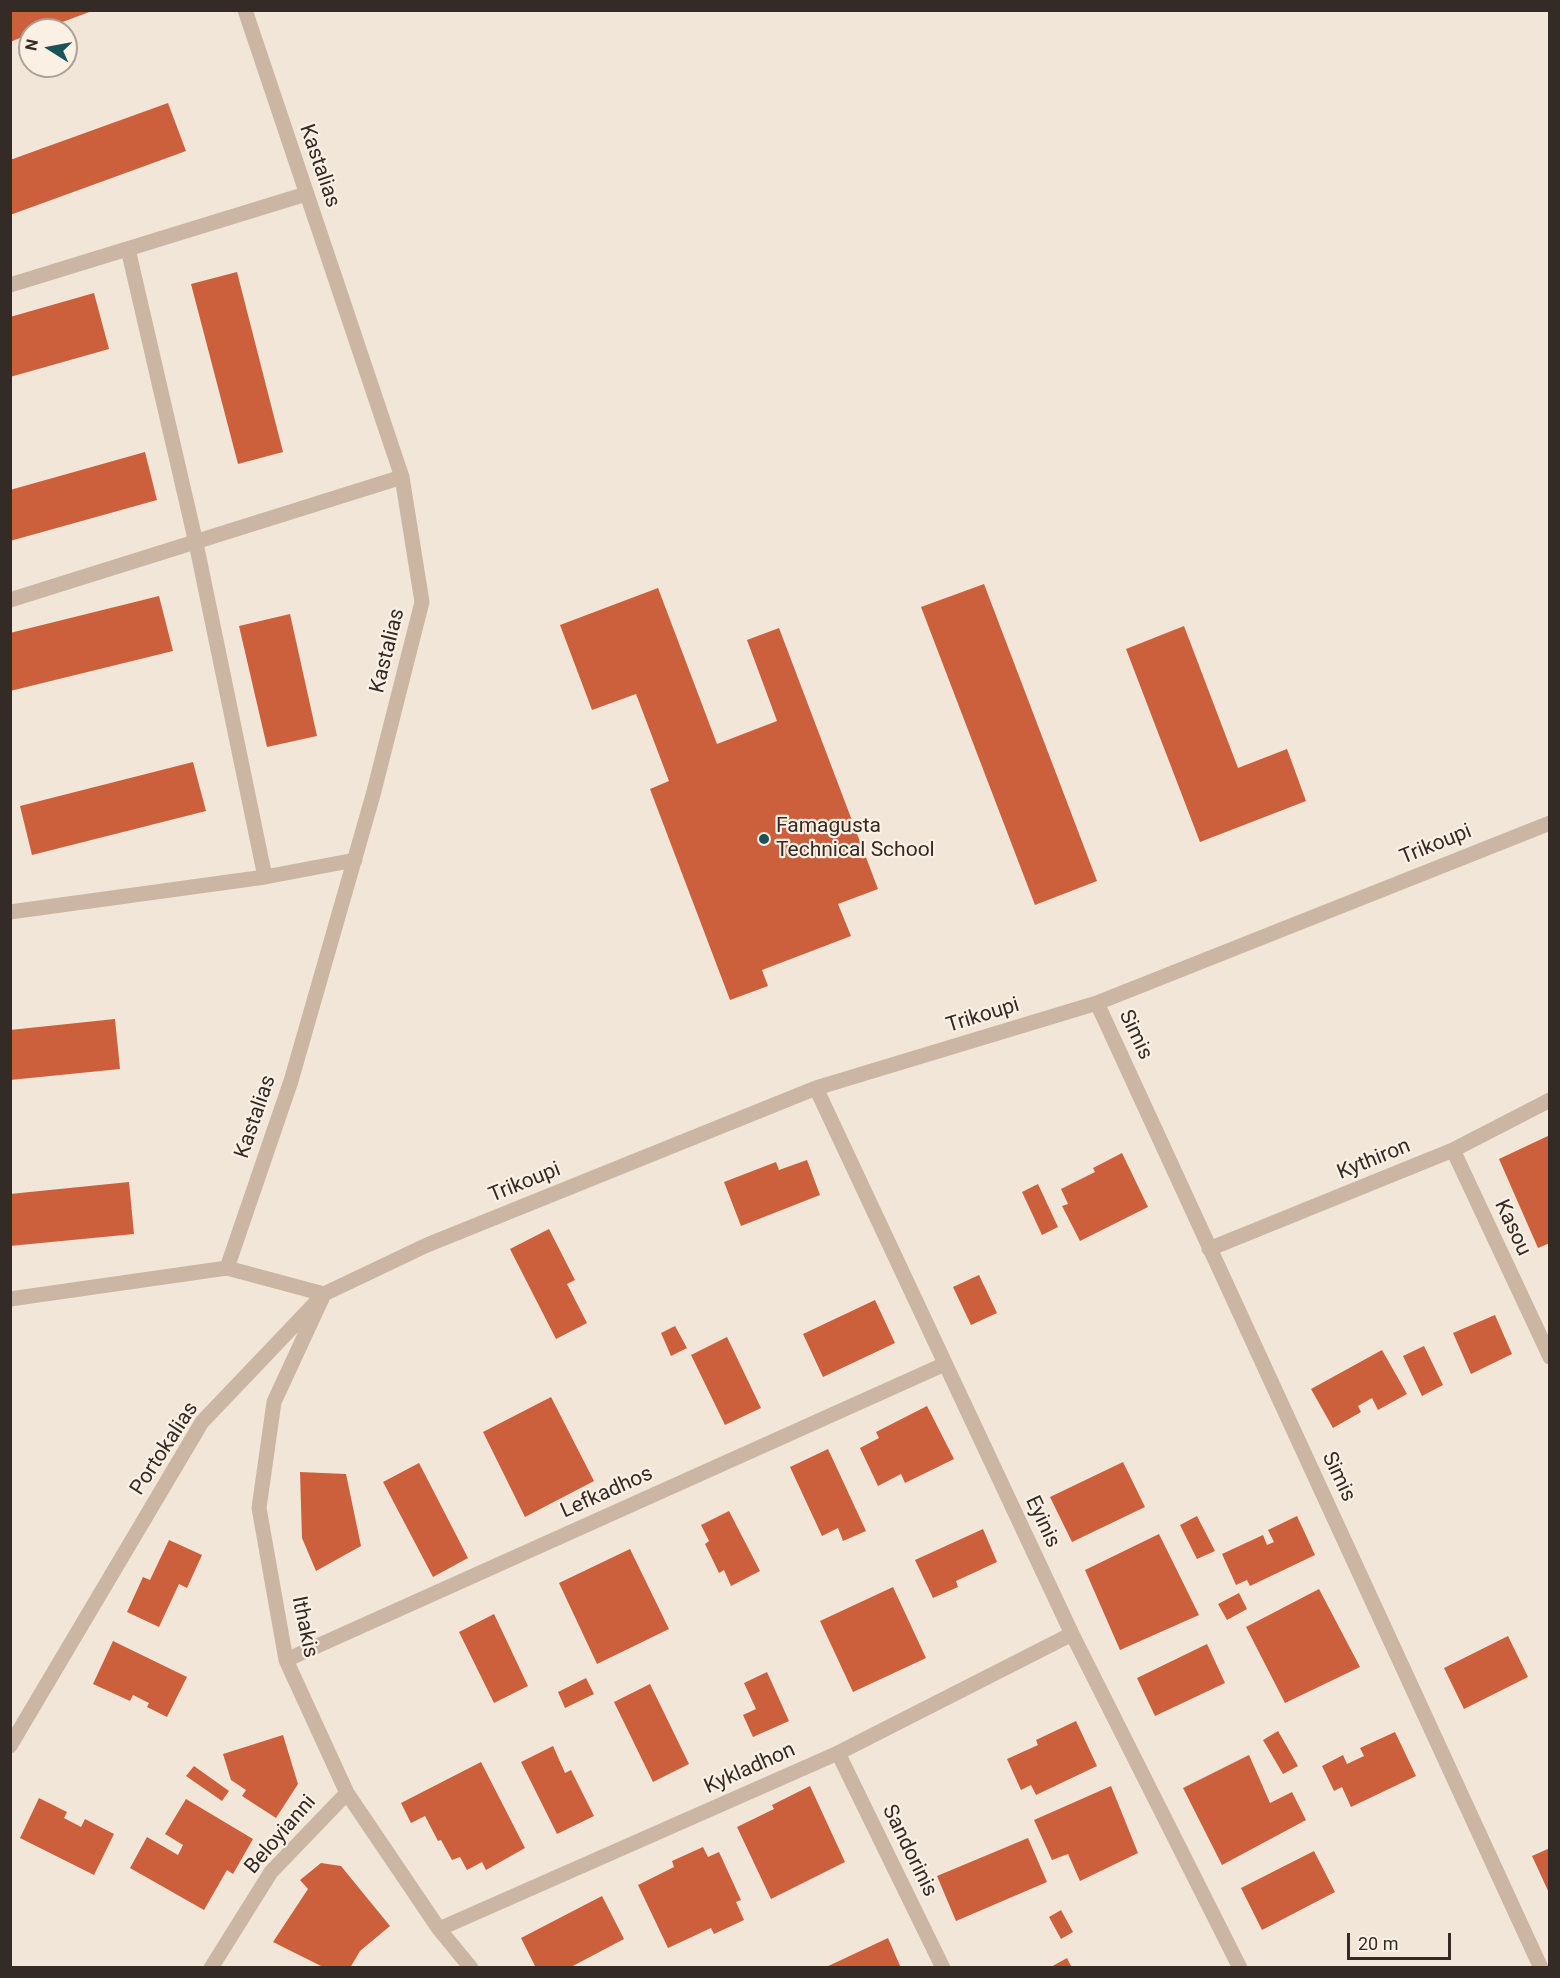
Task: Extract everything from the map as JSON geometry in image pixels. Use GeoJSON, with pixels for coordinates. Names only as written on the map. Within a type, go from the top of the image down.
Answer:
{"type":"FeatureCollection","features":[{"type":"Feature","properties":{"kind":"street","name":"Kastalias"},"geometry":{"type":"LineString","coordinates":[[227,1268],[291,1081],[355,860],[422,602],[402,477],[245,10]]}},
{"type":"Feature","properties":{"kind":"street"},"geometry":{"type":"LineString","coordinates":[[10,285],[306,194]]}},
{"type":"Feature","properties":{"kind":"street"},"geometry":{"type":"LineString","coordinates":[[128,249],[196,543],[265,878]]}},
{"type":"Feature","properties":{"kind":"street"},"geometry":{"type":"LineString","coordinates":[[10,600],[402,477]]}},
{"type":"Feature","properties":{"kind":"street","name":"Trikoupi"},"geometry":{"type":"LineString","coordinates":[[428,1245],[816,1088],[1097,1003],[1550,823]]}},
{"type":"Feature","properties":{"kind":"street"},"geometry":{"type":"LineString","coordinates":[[11,911],[265,878],[355,860]]}},
{"type":"Feature","properties":{"kind":"street","name":"Simis"},"geometry":{"type":"LineString","coordinates":[[1097,1003],[1541,1968]]}},
{"type":"Feature","properties":{"kind":"street","name":"Eyinis"},"geometry":{"type":"LineString","coordinates":[[816,1088],[1072,1634],[1240,1968]]}},
{"type":"Feature","properties":{"kind":"street","name":"Kythiron"},"geometry":{"type":"LineString","coordinates":[[1209,1249],[1453,1150],[1550,1100]]}},
{"type":"Feature","properties":{"kind":"street","name":"Kasou"},"geometry":{"type":"LineString","coordinates":[[1453,1150],[1550,1357]]}},
{"type":"Feature","properties":{"kind":"street","name":"Portokalias"},"geometry":{"type":"LineString","coordinates":[[10,1746],[202,1422],[324,1294],[428,1245]]}},
{"type":"Feature","properties":{"kind":"street"},"geometry":{"type":"LineString","coordinates":[[10,1299],[227,1268],[324,1294]]}},
{"type":"Feature","properties":{"kind":"street","name":"Ithakis"},"geometry":{"type":"LineString","coordinates":[[324,1294],[274,1402],[260,1508],[286,1660],[346,1793],[439,1929],[471,1968]]}},
{"type":"Feature","properties":{"kind":"street","name":"Lefkadhos"},"geometry":{"type":"LineString","coordinates":[[286,1660],[945,1364]]}},
{"type":"Feature","properties":{"kind":"street","name":"Kykladhon"},"geometry":{"type":"LineString","coordinates":[[439,1929],[838,1753],[1072,1634]]}},
{"type":"Feature","properties":{"kind":"street","name":"Sandorinis"},"geometry":{"type":"LineString","coordinates":[[838,1753],[943,1968]]}},
{"type":"Feature","properties":{"kind":"street","name":"Beloyianni"},"geometry":{"type":"LineString","coordinates":[[211,1968],[271,1872],[346,1793]]}},
{"type":"Feature","properties":{"kind":"building"},"geometry":{"type":"Polygon","coordinates":[[[10,10],[92,10],[73,18],[18,18],[18,39],[10,42],[10,10]]]}},
{"type":"Feature","properties":{"kind":"building"},"geometry":{"type":"Polygon","coordinates":[[[168,103],[186,151],[10,215],[10,160],[168,103]]]}},
{"type":"Feature","properties":{"kind":"building"},"geometry":{"type":"Polygon","coordinates":[[[237,272],[283,452],[238,464],[191,284],[237,272]]]}},
{"type":"Feature","properties":{"kind":"building"},"geometry":{"type":"Polygon","coordinates":[[[94,293],[109,349],[10,377],[10,317],[94,293]]]}},
{"type":"Feature","properties":{"kind":"building"},"geometry":{"type":"Polygon","coordinates":[[[145,452],[157,500],[10,541],[10,490],[145,452]]]}},
{"type":"Feature","properties":{"kind":"building","name":"Famagusta Technical School"},"geometry":{"type":"Polygon","coordinates":[[[984,584],[1097,881],[1035,905],[921,607],[984,584]]]}},
{"type":"Feature","properties":{"kind":"building","name":"Famagusta Technical School"},"geometry":{"type":"Polygon","coordinates":[[[658,588],[717,744],[777,721],[747,640],[779,628],[878,889],[838,904],[851,936],[762,970],[768,986],[730,1000],[650,789],[669,781],[636,694],[592,710],[560,625],[658,588]]]}},
{"type":"Feature","properties":{"kind":"building"},"geometry":{"type":"Polygon","coordinates":[[[159,596],[173,651],[10,691],[10,633],[159,596]]]}},
{"type":"Feature","properties":{"kind":"building"},"geometry":{"type":"Polygon","coordinates":[[[290,614],[317,736],[267,747],[239,626],[290,614]]]}},
{"type":"Feature","properties":{"kind":"building"},"geometry":{"type":"Polygon","coordinates":[[[1184,626],[1238,768],[1287,749],[1306,801],[1200,842],[1126,649],[1184,626]]]}},
{"type":"Feature","properties":{"kind":"building"},"geometry":{"type":"Polygon","coordinates":[[[193,762],[206,811],[32,855],[20,806],[193,762]]]}},
{"type":"Feature","properties":{"kind":"building"},"geometry":{"type":"Polygon","coordinates":[[[115,1019],[120,1069],[10,1080],[10,1030],[115,1019]]]}},
{"type":"Feature","properties":{"kind":"building"},"geometry":{"type":"Polygon","coordinates":[[[1550,1135],[1550,1243],[1538,1248],[1499,1159],[1550,1135]]]}},
{"type":"Feature","properties":{"kind":"building"},"geometry":{"type":"Polygon","coordinates":[[[1122,1153],[1148,1207],[1080,1241],[1062,1206],[1068,1204],[1061,1189],[1095,1172],[1093,1168],[1122,1153]]]}},
{"type":"Feature","properties":{"kind":"building"},"geometry":{"type":"Polygon","coordinates":[[[807,1160],[820,1195],[741,1226],[724,1182],[776,1162],[779,1170],[807,1160]]]}},
{"type":"Feature","properties":{"kind":"building"},"geometry":{"type":"Polygon","coordinates":[[[129,1182],[134,1234],[10,1246],[10,1194],[129,1182]]]}},
{"type":"Feature","properties":{"kind":"building"},"geometry":{"type":"Polygon","coordinates":[[[1038,1184],[1058,1227],[1042,1235],[1022,1192],[1038,1184]]]}},
{"type":"Feature","properties":{"kind":"building"},"geometry":{"type":"Polygon","coordinates":[[[549,1229],[575,1280],[567,1284],[587,1323],[556,1339],[510,1249],[549,1229]]]}},
{"type":"Feature","properties":{"kind":"building"},"geometry":{"type":"Polygon","coordinates":[[[979,1275],[997,1313],[971,1325],[953,1287],[979,1275]]]}},
{"type":"Feature","properties":{"kind":"building"},"geometry":{"type":"Polygon","coordinates":[[[875,1300],[895,1343],[823,1377],[803,1334],[875,1300]]]}},
{"type":"Feature","properties":{"kind":"building"},"geometry":{"type":"Polygon","coordinates":[[[1495,1315],[1512,1354],[1471,1374],[1453,1333],[1495,1315]]]}},
{"type":"Feature","properties":{"kind":"building"},"geometry":{"type":"Polygon","coordinates":[[[675,1326],[687,1348],[671,1356],[661,1333],[675,1326]]]}},
{"type":"Feature","properties":{"kind":"building"},"geometry":{"type":"Polygon","coordinates":[[[727,1337],[761,1408],[725,1425],[691,1355],[727,1337]]]}},
{"type":"Feature","properties":{"kind":"building"},"geometry":{"type":"Polygon","coordinates":[[[1424,1346],[1443,1385],[1422,1396],[1403,1356],[1424,1346]]]}},
{"type":"Feature","properties":{"kind":"building"},"geometry":{"type":"Polygon","coordinates":[[[1382,1350],[1407,1394],[1378,1410],[1372,1398],[1358,1406],[1361,1412],[1333,1428],[1311,1389],[1382,1350]]]}},
{"type":"Feature","properties":{"kind":"building"},"geometry":{"type":"Polygon","coordinates":[[[551,1397],[594,1481],[525,1517],[483,1432],[551,1397]]]}},
{"type":"Feature","properties":{"kind":"building"},"geometry":{"type":"Polygon","coordinates":[[[927,1406],[954,1459],[905,1483],[901,1474],[878,1486],[860,1448],[879,1438],[876,1432],[927,1406]]]}},
{"type":"Feature","properties":{"kind":"building"},"geometry":{"type":"Polygon","coordinates":[[[828,1449],[866,1531],[843,1541],[838,1528],[822,1536],[790,1467],[828,1449]]]}},
{"type":"Feature","properties":{"kind":"building"},"geometry":{"type":"Polygon","coordinates":[[[1123,1462],[1145,1507],[1072,1542],[1050,1497],[1123,1462]]]}},
{"type":"Feature","properties":{"kind":"building"},"geometry":{"type":"Polygon","coordinates":[[[419,1463],[468,1558],[433,1577],[383,1482],[419,1463]]]}},
{"type":"Feature","properties":{"kind":"building"},"geometry":{"type":"Polygon","coordinates":[[[300,1472],[346,1474],[361,1546],[316,1571],[302,1538],[300,1472]]]}},
{"type":"Feature","properties":{"kind":"building"},"geometry":{"type":"Polygon","coordinates":[[[729,1511],[760,1571],[731,1586],[724,1570],[719,1573],[705,1544],[709,1541],[701,1525],[729,1511]]]}},
{"type":"Feature","properties":{"kind":"building"},"geometry":{"type":"Polygon","coordinates":[[[1197,1516],[1215,1551],[1197,1559],[1180,1525],[1197,1516]]]}},
{"type":"Feature","properties":{"kind":"building"},"geometry":{"type":"Polygon","coordinates":[[[1297,1516],[1315,1555],[1250,1586],[1247,1580],[1236,1585],[1222,1554],[1263,1535],[1267,1545],[1274,1542],[1268,1530],[1297,1516]]]}},
{"type":"Feature","properties":{"kind":"building"},"geometry":{"type":"Polygon","coordinates":[[[983,1529],[997,1562],[956,1581],[958,1587],[933,1598],[915,1560],[983,1529]]]}},
{"type":"Feature","properties":{"kind":"building"},"geometry":{"type":"Polygon","coordinates":[[[1159,1534],[1199,1615],[1120,1650],[1085,1570],[1159,1534]]]}},
{"type":"Feature","properties":{"kind":"building"},"geometry":{"type":"Polygon","coordinates":[[[169,1540],[202,1555],[187,1588],[179,1584],[159,1627],[127,1612],[143,1577],[150,1580],[169,1540]]]}},
{"type":"Feature","properties":{"kind":"building"},"geometry":{"type":"Polygon","coordinates":[[[630,1549],[669,1629],[597,1664],[559,1583],[630,1549]]]}},
{"type":"Feature","properties":{"kind":"building"},"geometry":{"type":"Polygon","coordinates":[[[893,1587],[926,1658],[853,1692],[820,1621],[893,1587]]]}},
{"type":"Feature","properties":{"kind":"building"},"geometry":{"type":"Polygon","coordinates":[[[1319,1589],[1360,1667],[1285,1703],[1246,1627],[1319,1589]]]}},
{"type":"Feature","properties":{"kind":"building"},"geometry":{"type":"Polygon","coordinates":[[[1239,1593],[1247,1609],[1227,1620],[1218,1604],[1239,1593]]]}},
{"type":"Feature","properties":{"kind":"building"},"geometry":{"type":"Polygon","coordinates":[[[494,1614],[528,1686],[494,1703],[459,1632],[494,1614]]]}},
{"type":"Feature","properties":{"kind":"building"},"geometry":{"type":"Polygon","coordinates":[[[1508,1636],[1528,1677],[1464,1709],[1444,1668],[1508,1636]]]}},
{"type":"Feature","properties":{"kind":"building"},"geometry":{"type":"Polygon","coordinates":[[[113,1641],[187,1677],[167,1717],[147,1707],[149,1703],[133,1695],[130,1701],[93,1684],[113,1641]]]}},
{"type":"Feature","properties":{"kind":"building"},"geometry":{"type":"Polygon","coordinates":[[[1207,1644],[1225,1683],[1155,1716],[1137,1678],[1207,1644]]]}},
{"type":"Feature","properties":{"kind":"building"},"geometry":{"type":"Polygon","coordinates":[[[767,1672],[789,1721],[753,1737],[743,1715],[756,1709],[744,1683],[767,1672]]]}},
{"type":"Feature","properties":{"kind":"building"},"geometry":{"type":"Polygon","coordinates":[[[586,1678],[594,1694],[565,1708],[558,1692],[586,1678]]]}},
{"type":"Feature","properties":{"kind":"building"},"geometry":{"type":"Polygon","coordinates":[[[650,1684],[689,1764],[653,1782],[614,1702],[650,1684]]]}},
{"type":"Feature","properties":{"kind":"building"},"geometry":{"type":"Polygon","coordinates":[[[1076,1721],[1097,1766],[1036,1795],[1031,1785],[1021,1790],[1007,1759],[1038,1745],[1036,1740],[1076,1721]]]}},
{"type":"Feature","properties":{"kind":"building"},"geometry":{"type":"Polygon","coordinates":[[[1278,1731],[1298,1766],[1283,1774],[1263,1740],[1278,1731]]]}},
{"type":"Feature","properties":{"kind":"building"},"geometry":{"type":"Polygon","coordinates":[[[1395,1732],[1416,1776],[1351,1807],[1342,1787],[1334,1791],[1322,1766],[1343,1755],[1347,1764],[1364,1756],[1360,1748],[1395,1732]]]}},
{"type":"Feature","properties":{"kind":"building"},"geometry":{"type":"Polygon","coordinates":[[[283,1735],[298,1784],[276,1818],[242,1796],[246,1790],[231,1780],[223,1754],[283,1735]]]}},
{"type":"Feature","properties":{"kind":"building"},"geometry":{"type":"Polygon","coordinates":[[[553,1746],[565,1773],[571,1770],[594,1816],[557,1834],[521,1762],[553,1746]]]}},
{"type":"Feature","properties":{"kind":"building"},"geometry":{"type":"Polygon","coordinates":[[[1249,1755],[1270,1803],[1292,1792],[1306,1820],[1222,1865],[1183,1788],[1249,1755]]]}},
{"type":"Feature","properties":{"kind":"building"},"geometry":{"type":"Polygon","coordinates":[[[481,1762],[525,1848],[486,1870],[482,1862],[467,1870],[460,1857],[452,1860],[441,1840],[438,1841],[425,1816],[411,1823],[401,1803],[481,1762]]]}},
{"type":"Feature","properties":{"kind":"building"},"geometry":{"type":"Polygon","coordinates":[[[194,1766],[229,1791],[222,1801],[186,1776],[194,1766]]]}},
{"type":"Feature","properties":{"kind":"building"},"geometry":{"type":"Polygon","coordinates":[[[810,1786],[845,1862],[771,1899],[737,1827],[774,1809],[772,1805],[810,1786]]]}},
{"type":"Feature","properties":{"kind":"building"},"geometry":{"type":"Polygon","coordinates":[[[1111,1786],[1138,1853],[1080,1881],[1068,1854],[1052,1860],[1034,1820],[1111,1786]]]}},
{"type":"Feature","properties":{"kind":"building"},"geometry":{"type":"Polygon","coordinates":[[[39,1798],[67,1812],[64,1818],[81,1827],[85,1819],[114,1834],[94,1875],[20,1838],[39,1798]]]}},
{"type":"Feature","properties":{"kind":"building"},"geometry":{"type":"Polygon","coordinates":[[[186,1799],[253,1839],[233,1874],[227,1870],[204,1910],[130,1868],[147,1837],[178,1855],[183,1845],[165,1834],[186,1799]]]}},
{"type":"Feature","properties":{"kind":"building"},"geometry":{"type":"Polygon","coordinates":[[[1028,1838],[1047,1882],[956,1921],[937,1876],[1028,1838]]]}},
{"type":"Feature","properties":{"kind":"building"},"geometry":{"type":"Polygon","coordinates":[[[703,1847],[708,1857],[719,1852],[741,1900],[736,1902],[744,1920],[714,1934],[711,1928],[668,1948],[638,1885],[674,1867],[672,1861],[703,1847]]]}},
{"type":"Feature","properties":{"kind":"building"},"geometry":{"type":"Polygon","coordinates":[[[1550,1848],[1550,1895],[1532,1856],[1550,1848]]]}},
{"type":"Feature","properties":{"kind":"building"},"geometry":{"type":"Polygon","coordinates":[[[1314,1851],[1335,1892],[1262,1930],[1241,1888],[1314,1851]]]}},
{"type":"Feature","properties":{"kind":"building"},"geometry":{"type":"Polygon","coordinates":[[[321,1863],[341,1866],[390,1926],[360,1951],[350,1968],[325,1968],[273,1942],[308,1889],[300,1880],[321,1863]]]}},
{"type":"Feature","properties":{"kind":"building"},"geometry":{"type":"Polygon","coordinates":[[[602,1896],[624,1939],[569,1968],[536,1968],[521,1938],[602,1896]]]}},
{"type":"Feature","properties":{"kind":"building"},"geometry":{"type":"Polygon","coordinates":[[[1061,1910],[1073,1932],[1061,1939],[1049,1917],[1061,1910]]]}},
{"type":"Feature","properties":{"kind":"building"},"geometry":{"type":"Polygon","coordinates":[[[888,1938],[901,1968],[824,1968],[888,1938]]]}},
{"type":"Feature","properties":{"kind":"building"},"geometry":{"type":"Polygon","coordinates":[[[1067,1958],[1072,1968],[1049,1968],[1067,1958]]]}},
{"type":"Feature","properties":{"kind":"place","name":"Famagusta Technical School"},"geometry":{"type":"Point","coordinates":[764,839]}}]}
